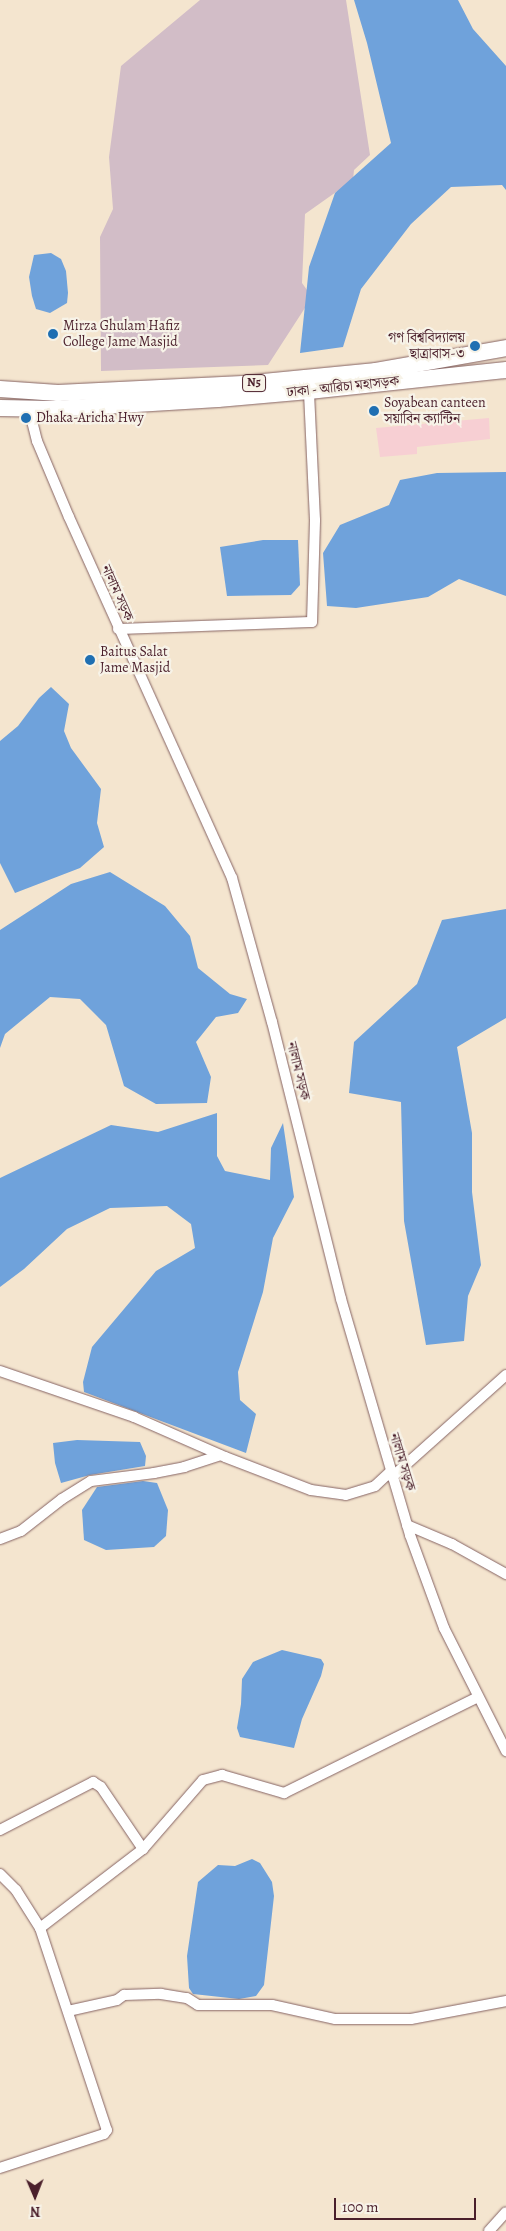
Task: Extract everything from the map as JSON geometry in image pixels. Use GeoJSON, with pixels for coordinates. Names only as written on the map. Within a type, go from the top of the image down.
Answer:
{"type":"FeatureCollection","features":[{"type":"Feature","properties":{"kind":"highway","name":"N5"},"geometry":{"type":"LineString","coordinates":[[0,389],[58,393],[243,384],[376,371],[506,348]]}},
{"type":"Feature","properties":{"kind":"highway","name":"ঢাকা - আরিচা মহাসড়ক"},"geometry":{"type":"LineString","coordinates":[[0,408],[105,407],[309,392],[506,370]]}},
{"type":"Feature","properties":{"kind":"street"},"geometry":{"type":"LineString","coordinates":[[118,630],[312,622],[315,520],[309,392]]}},
{"type":"Feature","properties":{"kind":"street","name":"নালাম সড়ক"},"geometry":{"type":"LineString","coordinates":[[29,409],[42,454],[118,630],[232,878],[272,1022],[341,1299],[391,1474],[444,1628],[506,1752]]}},
{"type":"Feature","properties":{"kind":"street"},"geometry":{"type":"LineString","coordinates":[[0,1371],[134,1417],[220,1455],[310,1490],[346,1495],[375,1486],[391,1474],[506,1375]]}},
{"type":"Feature","properties":{"kind":"street"},"geometry":{"type":"LineString","coordinates":[[0,1539],[21,1531],[62,1499],[92,1481],[154,1474],[184,1467],[220,1455]]}},
{"type":"Feature","properties":{"kind":"street"},"geometry":{"type":"LineString","coordinates":[[407,1525],[452,1544],[506,1574]]}},
{"type":"Feature","properties":{"kind":"street"},"geometry":{"type":"LineString","coordinates":[[40,1928],[144,1849],[203,1780],[222,1775],[284,1792],[478,1697]]}},
{"type":"Feature","properties":{"kind":"street"},"geometry":{"type":"LineString","coordinates":[[0,1830],[93,1782],[101,1787],[144,1849]]}},
{"type":"Feature","properties":{"kind":"street"},"geometry":{"type":"LineString","coordinates":[[0,1874],[16,1890],[40,1928],[107,2130],[104,2134],[0,2168]]}},
{"type":"Feature","properties":{"kind":"street"},"geometry":{"type":"LineString","coordinates":[[68,2011],[117,2000],[124,1995],[161,1994],[187,1998],[198,2005],[272,2005],[335,2019],[411,2018],[506,2001]]}},
{"type":"Feature","properties":{"kind":"street"},"geometry":{"type":"LineString","coordinates":[[489,2231],[506,2212]]}},
{"type":"Feature","properties":{"kind":"shaded area"},"geometry":{"type":"Polygon","coordinates":[[[200,0],[346,0],[370,155],[354,170],[353,180],[305,214],[302,283],[312,297],[268,365],[101,371],[100,237],[113,209],[109,157],[121,66],[200,0]]]}},
{"type":"Feature","properties":{"kind":"shaded area"},"geometry":{"type":"Polygon","coordinates":[[[489,418],[490,439],[417,447],[417,454],[380,457],[376,428],[489,418]]]}},
{"type":"Feature","properties":{"kind":"water"},"geometry":{"type":"Polygon","coordinates":[[[354,0],[458,0],[473,29],[506,66],[506,190],[502,185],[451,187],[411,224],[361,289],[343,347],[300,353],[309,267],[335,193],[391,143],[367,43],[354,0]]]}},
{"type":"Feature","properties":{"kind":"water"},"geometry":{"type":"Polygon","coordinates":[[[51,253],[61,259],[66,271],[68,293],[67,303],[50,313],[36,309],[29,277],[34,255],[51,253]]]}},
{"type":"Feature","properties":{"kind":"water"},"geometry":{"type":"Polygon","coordinates":[[[506,472],[506,596],[459,579],[428,597],[356,608],[327,606],[323,553],[340,525],[389,505],[400,480],[437,473],[506,472]]]}},
{"type":"Feature","properties":{"kind":"water"},"geometry":{"type":"Polygon","coordinates":[[[263,540],[298,540],[300,585],[291,595],[227,596],[220,547],[263,540]]]}},
{"type":"Feature","properties":{"kind":"water"},"geometry":{"type":"Polygon","coordinates":[[[51,687],[69,704],[64,731],[71,748],[101,789],[97,823],[104,847],[80,868],[15,893],[0,863],[0,741],[18,726],[39,698],[51,687]]]}},
{"type":"Feature","properties":{"kind":"water"},"geometry":{"type":"Polygon","coordinates":[[[110,872],[165,906],[190,936],[198,968],[230,994],[247,999],[238,1013],[216,1017],[196,1042],[211,1077],[207,1103],[156,1104],[124,1086],[106,1025],[80,999],[50,997],[5,1034],[0,1048],[0,930],[71,884],[110,872]]]}},
{"type":"Feature","properties":{"kind":"water"},"geometry":{"type":"Polygon","coordinates":[[[506,909],[506,1018],[457,1047],[472,1133],[472,1192],[481,1265],[468,1296],[464,1341],[426,1345],[404,1221],[401,1102],[349,1093],[354,1042],[417,984],[442,920],[506,909]]]}},
{"type":"Feature","properties":{"kind":"water"},"geometry":{"type":"Polygon","coordinates":[[[217,1113],[217,1156],[225,1171],[270,1180],[271,1148],[283,1123],[294,1197],[273,1238],[263,1292],[238,1372],[240,1400],[256,1414],[246,1453],[84,1392],[83,1382],[92,1347],[156,1271],[195,1248],[191,1224],[167,1206],[110,1208],[67,1229],[24,1269],[0,1287],[0,1178],[111,1125],[158,1132],[217,1113]]]}},
{"type":"Feature","properties":{"kind":"water"},"geometry":{"type":"Polygon","coordinates":[[[77,1440],[140,1442],[146,1456],[145,1466],[90,1475],[61,1483],[55,1463],[53,1443],[77,1440]]]}},
{"type":"Feature","properties":{"kind":"water"},"geometry":{"type":"Polygon","coordinates":[[[143,1481],[157,1483],[168,1510],[166,1536],[154,1547],[106,1550],[84,1540],[82,1510],[97,1487],[143,1481]]]}},
{"type":"Feature","properties":{"kind":"water"},"geometry":{"type":"Polygon","coordinates":[[[282,1650],[321,1659],[324,1664],[321,1676],[302,1719],[294,1748],[240,1737],[237,1728],[241,1704],[242,1679],[253,1662],[282,1650]]]}},
{"type":"Feature","properties":{"kind":"water"},"geometry":{"type":"Polygon","coordinates":[[[252,1859],[260,1863],[272,1882],[274,1896],[264,1985],[256,1996],[239,1999],[193,1994],[189,1988],[187,1956],[198,1882],[218,1865],[235,1866],[252,1859]]]}},
{"type":"Feature","properties":{"kind":"place","name":"Mirza Ghulam Hafiz College Jame Masjid"},"geometry":{"type":"Point","coordinates":[53,334]}},
{"type":"Feature","properties":{"kind":"place","name":"গণ বিশ্ববিদ্যালয় ছাত্রাবাস-৩"},"geometry":{"type":"Point","coordinates":[475,346]}},
{"type":"Feature","properties":{"kind":"place","name":"Soyabean canteen সয়াবিন ক্যান্টিন"},"geometry":{"type":"Point","coordinates":[374,411]}},
{"type":"Feature","properties":{"kind":"place","name":"Dhaka-Aricha Hwy"},"geometry":{"type":"Point","coordinates":[26,418]}},
{"type":"Feature","properties":{"kind":"place","name":"Baitus Salat Jame Masjid"},"geometry":{"type":"Point","coordinates":[90,660]}}]}
